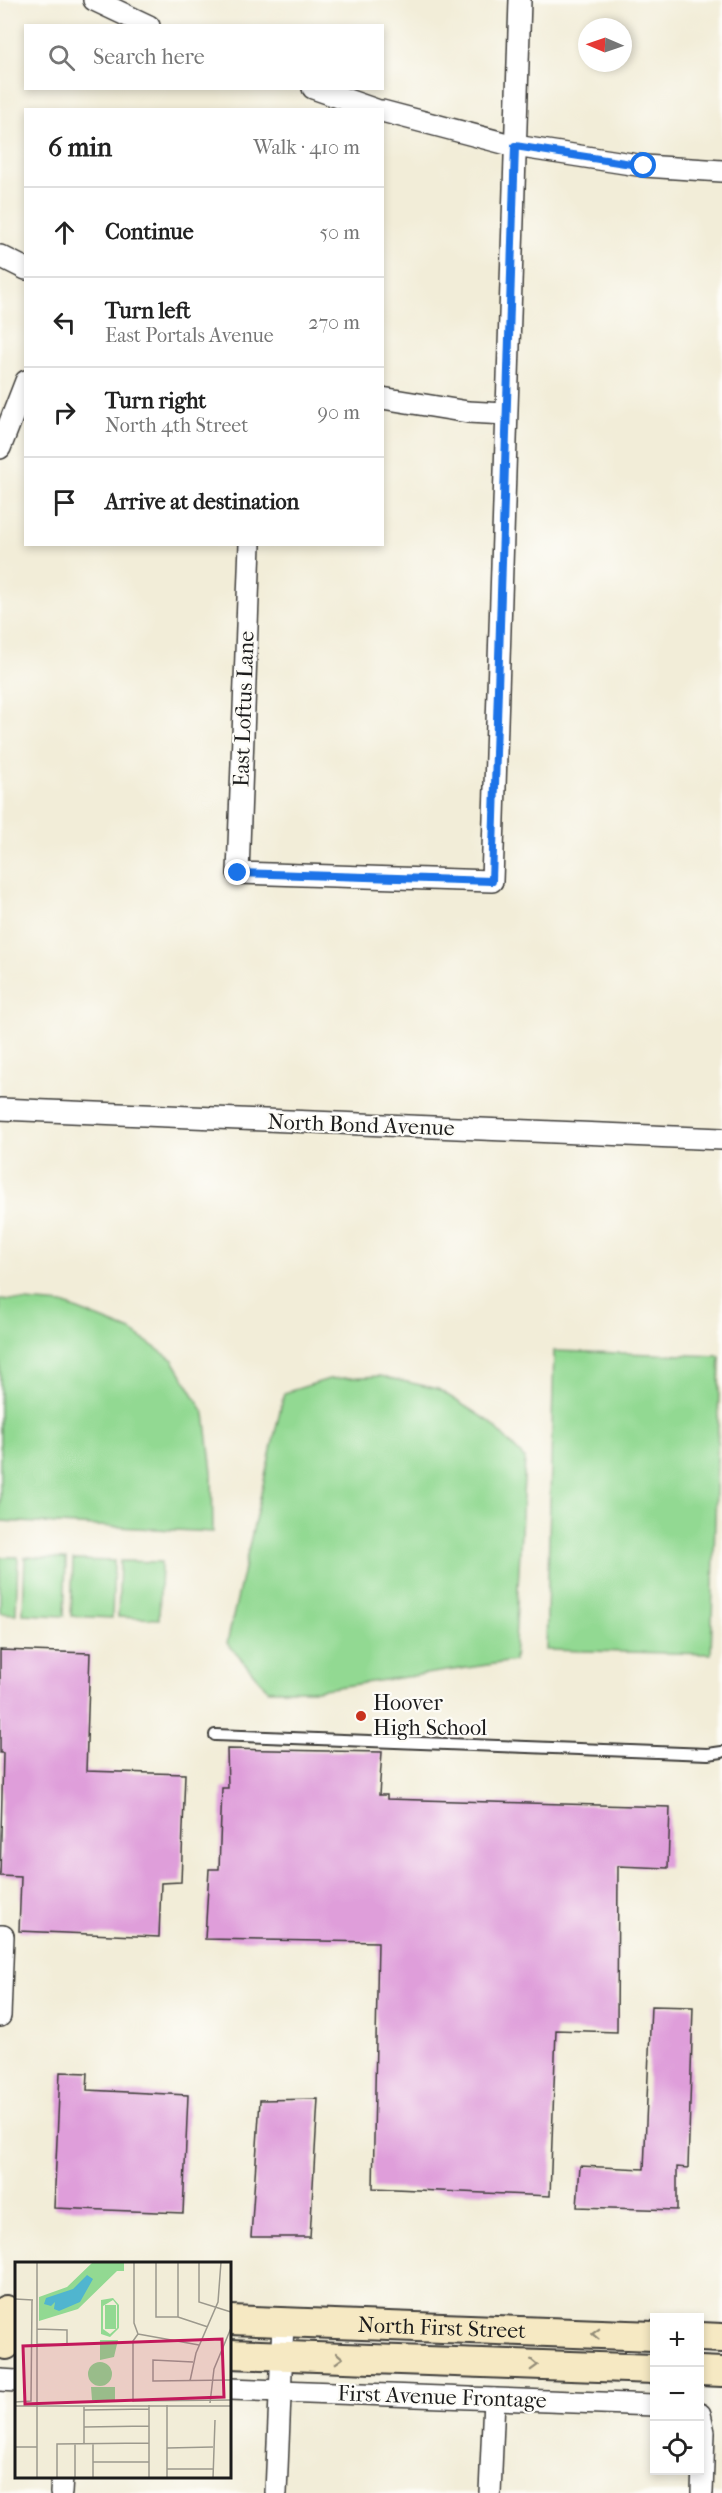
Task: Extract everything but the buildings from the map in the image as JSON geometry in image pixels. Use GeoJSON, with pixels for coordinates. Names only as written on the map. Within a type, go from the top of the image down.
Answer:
{"type":"FeatureCollection","features":[{"type":"Feature","properties":{"kind":"main road"},"geometry":{"type":"LineString","coordinates":[[7,2346],[8,2310]]}},
{"type":"Feature","properties":{"kind":"main road","name":"North First Street"},"geometry":{"type":"LineString","coordinates":[[231,2320],[650,2336]]}},
{"type":"Feature","properties":{"kind":"main road"},"geometry":{"type":"LineString","coordinates":[[704,2337],[722,2338]]}},
{"type":"Feature","properties":{"kind":"main road","name":"North First Street"},"geometry":{"type":"LineString","coordinates":[[231,2354],[650,2369]]}},
{"type":"Feature","properties":{"kind":"main road"},"geometry":{"type":"LineString","coordinates":[[704,2371],[722,2372]]}},
{"type":"Feature","properties":{"kind":"street"},"geometry":{"type":"LineString","coordinates":[[94,0],[145,24]]}},
{"type":"Feature","properties":{"kind":"street"},"geometry":{"type":"LineString","coordinates":[[384,398],[468,412],[506,414],[520,0]]}},
{"type":"Feature","properties":{"kind":"street"},"geometry":{"type":"LineString","coordinates":[[319,90],[370,108]]}},
{"type":"Feature","properties":{"kind":"street"},"geometry":{"type":"LineString","coordinates":[[384,112],[515,146],[644,166],[722,171]]}},
{"type":"Feature","properties":{"kind":"street"},"geometry":{"type":"LineString","coordinates":[[0,256],[24,268]]}},
{"type":"Feature","properties":{"kind":"street"},"geometry":{"type":"LineString","coordinates":[[0,448],[24,386]]}},
{"type":"Feature","properties":{"kind":"street","name":"East Loftus Lane"},"geometry":{"type":"LineString","coordinates":[[250,546],[238,873],[492,881],[506,414]]}},
{"type":"Feature","properties":{"kind":"street","name":"North Bond Avenue"},"geometry":{"type":"LineString","coordinates":[[0,1109],[722,1139]]}},
{"type":"Feature","properties":{"kind":"street"},"geometry":{"type":"LineString","coordinates":[[0,1936],[3,1936],[0,2016]]}},
{"type":"Feature","properties":{"kind":"street"},"geometry":{"type":"LineString","coordinates":[[276,2493],[283,2323]]}},
{"type":"Feature","properties":{"kind":"street"},"geometry":{"type":"LineString","coordinates":[[0,2380],[15,2381]]}},
{"type":"Feature","properties":{"kind":"street","name":"First Avenue Frontage"},"geometry":{"type":"LineString","coordinates":[[231,2389],[650,2405]]}},
{"type":"Feature","properties":{"kind":"street"},"geometry":{"type":"LineString","coordinates":[[490,2493],[494,2399]]}},
{"type":"Feature","properties":{"kind":"street"},"geometry":{"type":"LineString","coordinates":[[701,2421],[704,2432],[702,2493]]}},
{"type":"Feature","properties":{"kind":"street"},"geometry":{"type":"LineString","coordinates":[[61,2493],[62,2478]]}},
{"type":"Feature","properties":{"kind":"lane"},"geometry":{"type":"LineString","coordinates":[[215,1735],[708,1754],[722,1752]]}},
{"type":"Feature","properties":{"kind":"green space"},"geometry":{"type":"Polygon","coordinates":[[[0,1299],[63,1304],[131,1331],[173,1360],[205,1414],[212,1472],[213,1532],[0,1521],[0,1299]]]}},
{"type":"Feature","properties":{"kind":"green space"},"geometry":{"type":"Polygon","coordinates":[[[554,1351],[720,1356],[711,1654],[546,1650],[554,1351]]]}},
{"type":"Feature","properties":{"kind":"green space"},"geometry":{"type":"Polygon","coordinates":[[[380,1376],[438,1389],[490,1422],[525,1459],[514,1661],[317,1690],[268,1690],[227,1643],[284,1393],[329,1379],[380,1376]]]}},
{"type":"Feature","properties":{"kind":"green space"},"geometry":{"type":"Polygon","coordinates":[[[0,1557],[18,1557],[16,1614],[0,1613],[0,1557]]]}},
{"type":"Feature","properties":{"kind":"green space"},"geometry":{"type":"Polygon","coordinates":[[[25,1557],[66,1559],[64,1616],[23,1614],[25,1557]]]}},
{"type":"Feature","properties":{"kind":"green space"},"geometry":{"type":"Polygon","coordinates":[[[73,1560],[114,1561],[112,1618],[71,1616],[73,1560]]]}},
{"type":"Feature","properties":{"kind":"green space"},"geometry":{"type":"Polygon","coordinates":[[[120,1561],[161,1562],[159,1619],[118,1617],[120,1561]]]}},
{"type":"Feature","properties":{"kind":"place","name":"Hoover High School"},"geometry":{"type":"Point","coordinates":[361,1716]}},
{"type":"Feature","properties":{"kind":"route"},"geometry":{"type":"LineString","coordinates":[[238,873],[492,881],[515,146],[644,166]]}}]}
